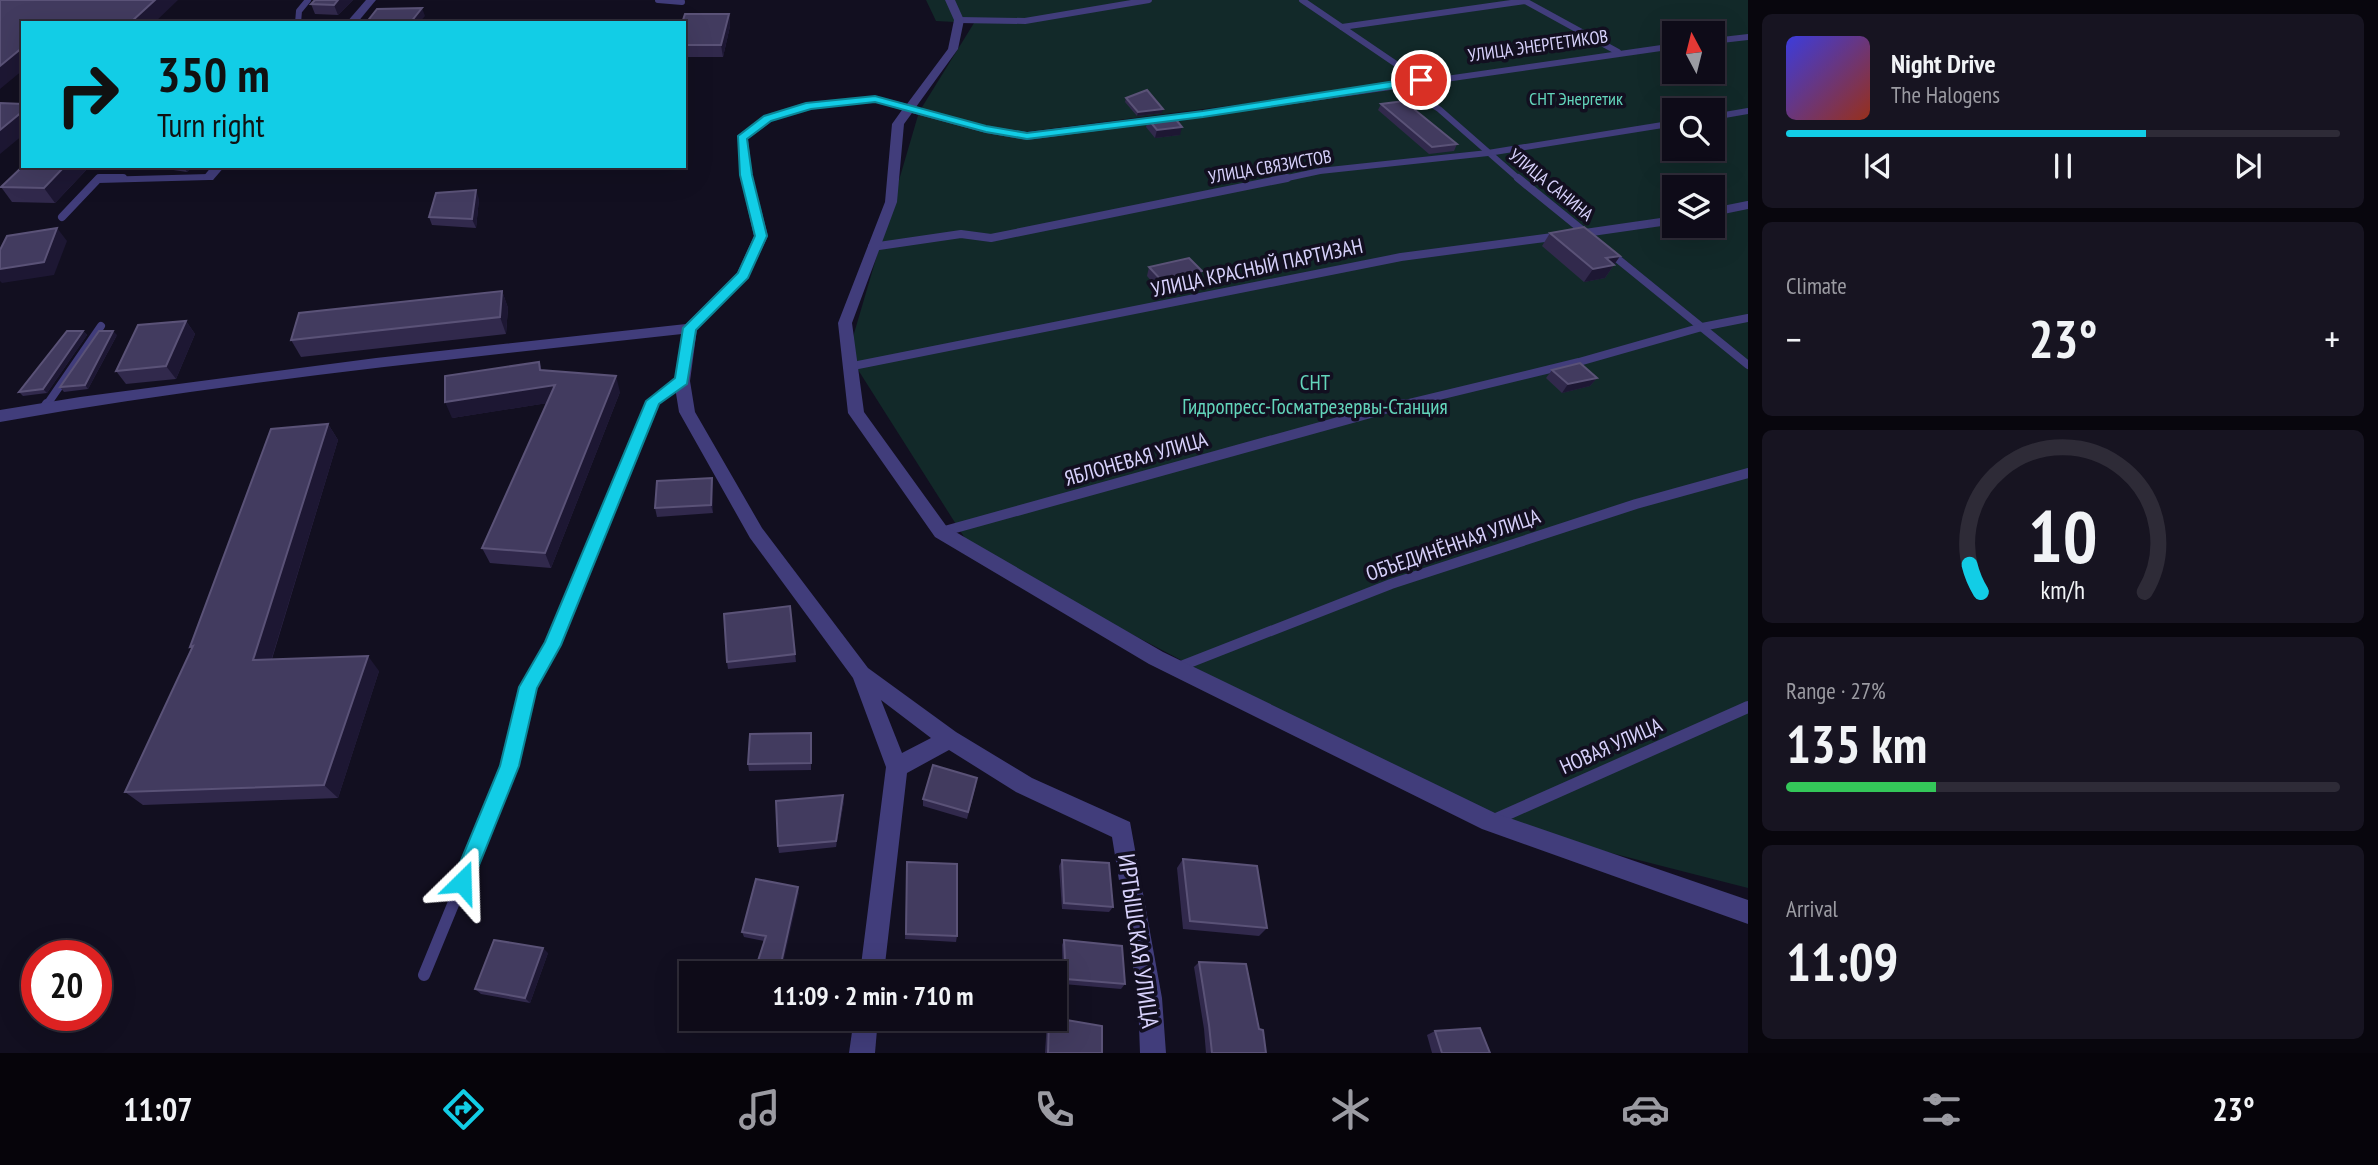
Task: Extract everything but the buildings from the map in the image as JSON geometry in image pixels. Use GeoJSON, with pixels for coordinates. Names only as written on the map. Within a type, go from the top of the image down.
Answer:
{"type":"FeatureCollection","features":[{"type":"Feature","properties":{"kind":"street"},"geometry":{"type":"LineString","coordinates":[[353,21],[371,0]]}},
{"type":"Feature","properties":{"kind":"street"},"geometry":{"type":"LineString","coordinates":[[950,0],[959,20],[953,49],[898,124],[891,202],[845,323],[848,367],[856,413],[941,531],[1176,668],[1490,822],[1748,912]]}},
{"type":"Feature","properties":{"kind":"street"},"geometry":{"type":"LineString","coordinates":[[1726,40],[1748,37]]}},
{"type":"Feature","properties":{"kind":"street","name":"УЛИЦА ЭНЕРГЕТИКОВ"},"geometry":{"type":"LineString","coordinates":[[690,328],[743,275],[761,236],[746,175],[741,138],[768,119],[809,106],[875,99],[909,110],[1027,136],[1203,114],[1421,80],[1662,47]]}},
{"type":"Feature","properties":{"kind":"street"},"geometry":{"type":"LineString","coordinates":[[209,177],[217,168]]}},
{"type":"Feature","properties":{"kind":"street"},"geometry":{"type":"LineString","coordinates":[[0,416],[45,407],[376,363],[690,328],[682,380],[687,412],[756,533],[861,674],[897,767],[873,961]]}},
{"type":"Feature","properties":{"kind":"street"},"geometry":{"type":"LineString","coordinates":[[861,674],[950,738],[897,767]]}},
{"type":"Feature","properties":{"kind":"street","name":"ИРТЫШСКАЯ УЛИЦА"},"geometry":{"type":"LineString","coordinates":[[950,738],[1024,785],[1122,830],[1150,998],[1153,1053]]}},
{"type":"Feature","properties":{"kind":"street"},"geometry":{"type":"LineString","coordinates":[[862,1053],[865,1031]]}},
{"type":"Feature","properties":{"kind":"lane"},"geometry":{"type":"LineString","coordinates":[[298,21],[299,11],[308,0]]}},
{"type":"Feature","properties":{"kind":"lane"},"geometry":{"type":"LineString","coordinates":[[658,0],[682,2]]}},
{"type":"Feature","properties":{"kind":"lane"},"geometry":{"type":"LineString","coordinates":[[959,20],[1025,21],[1149,0]]}},
{"type":"Feature","properties":{"kind":"lane"},"geometry":{"type":"LineString","coordinates":[[1302,0],[1421,80]]}},
{"type":"Feature","properties":{"kind":"lane"},"geometry":{"type":"LineString","coordinates":[[1342,27],[1525,1],[1618,52]]}},
{"type":"Feature","properties":{"kind":"lane","name":"УЛИЦА САНИНА"},"geometry":{"type":"LineString","coordinates":[[1399,84],[1439,109],[1488,153],[1748,365]]}},
{"type":"Feature","properties":{"kind":"lane"},"geometry":{"type":"LineString","coordinates":[[1725,115],[1748,111]]}},
{"type":"Feature","properties":{"kind":"lane","name":"УЛИЦА СВЯЗИСТОВ"},"geometry":{"type":"LineString","coordinates":[[872,247],[961,234],[991,238],[1320,171],[1488,153],[1662,125]]}},
{"type":"Feature","properties":{"kind":"lane"},"geometry":{"type":"LineString","coordinates":[[62,217],[99,178],[209,177]]}},
{"type":"Feature","properties":{"kind":"lane"},"geometry":{"type":"LineString","coordinates":[[1725,210],[1748,205]]}},
{"type":"Feature","properties":{"kind":"lane","name":"УЛИЦА КРАСНЫЙ ПАРТИЗАН"},"geometry":{"type":"LineString","coordinates":[[848,367],[1401,257],[1662,222]]}},
{"type":"Feature","properties":{"kind":"lane","name":"ЯБЛОНЕВАЯ УЛИЦА"},"geometry":{"type":"LineString","coordinates":[[941,531],[1440,393],[1579,362],[1702,327],[1748,318]]}},
{"type":"Feature","properties":{"kind":"lane"},"geometry":{"type":"LineString","coordinates":[[45,407],[101,326]]}},
{"type":"Feature","properties":{"kind":"lane"},"geometry":{"type":"LineString","coordinates":[[424,975],[510,766],[528,687],[552,645],[653,401],[682,380]]}},
{"type":"Feature","properties":{"kind":"lane","name":"ОБЪЕДИНЁННАЯ УЛИЦА"},"geometry":{"type":"LineString","coordinates":[[1176,668],[1391,584],[1636,504],[1748,473]]}},
{"type":"Feature","properties":{"kind":"lane","name":"НОВАЯ УЛИЦА"},"geometry":{"type":"LineString","coordinates":[[1490,822],[1748,707]]}},
{"type":"Feature","properties":{"kind":"green space","name":"СНТ Гидропресс-Госматрезервы-Станция"},"geometry":{"type":"Polygon","coordinates":[[[926,0],[1748,0],[1748,888],[1490,822],[973,551],[848,354],[919,112],[974,23],[936,21],[926,0]],[[1306,96],[1017,133],[1027,136],[1306,96]]]}},
{"type":"Feature","properties":{"kind":"route"},"geometry":{"type":"LineString","coordinates":[[462,882],[510,766],[528,687],[552,645],[653,401],[682,380],[690,328],[743,275],[761,236],[746,175],[741,138],[768,119],[809,106],[875,99],[986,129],[1027,136],[1203,114],[1421,80]]}},
{"type":"Feature","properties":{"kind":"park label","name":"СНТ Энергетик"},"geometry":{"type":"Point","coordinates":[1576,99]}}]}
